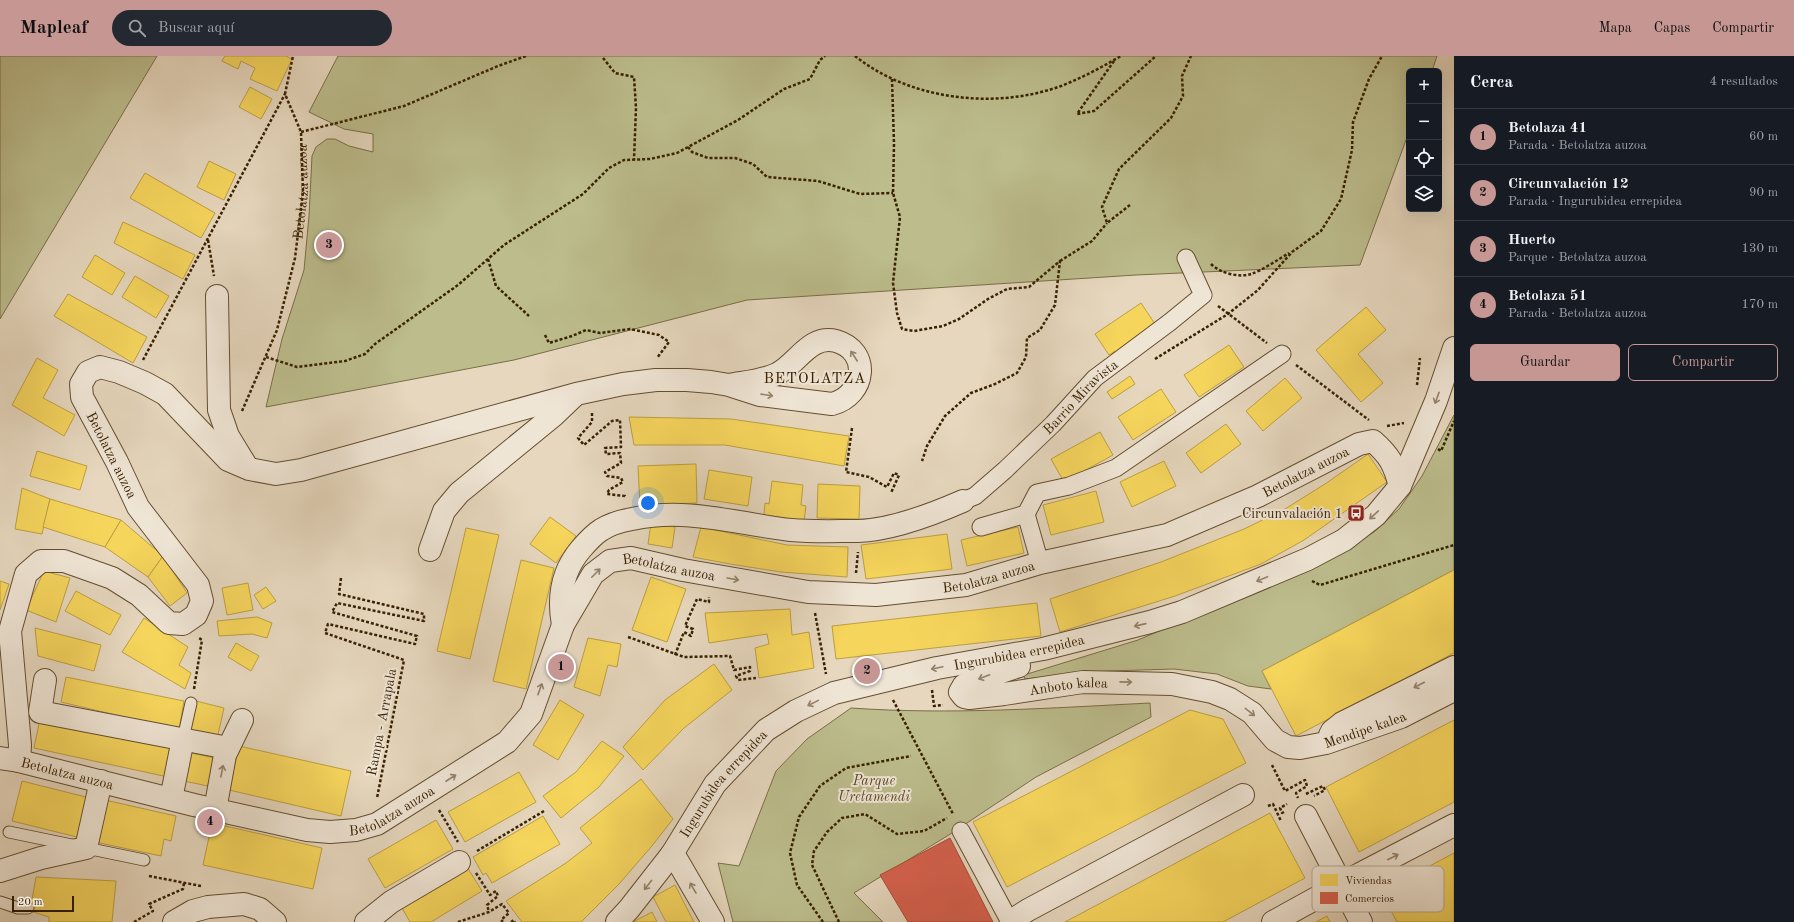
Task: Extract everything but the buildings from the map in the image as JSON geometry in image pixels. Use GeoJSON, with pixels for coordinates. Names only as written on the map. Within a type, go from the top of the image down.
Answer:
{"type":"FeatureCollection","features":[{"type":"Feature","properties":{"kind":"street"},"geometry":{"type":"LineString","coordinates":[[1186,258],[1203,295]]}},
{"type":"Feature","properties":{"kind":"street","name":"Barrio Miravista"},"geometry":{"type":"LineString","coordinates":[[962,501],[975,496],[1006,470],[1053,424],[1095,378],[1170,322],[1203,295]]}},
{"type":"Feature","properties":{"kind":"street"},"geometry":{"type":"LineString","coordinates":[[217,296],[219,410],[231,440],[249,469]]}},
{"type":"Feature","properties":{"kind":"street"},"geometry":{"type":"LineString","coordinates":[[824,340],[835,341],[846,345],[855,354],[859,364],[860,375],[855,390],[841,402],[832,404],[760,394],[729,385],[775,375],[792,364],[810,345],[824,340]]}},
{"type":"Feature","properties":{"kind":"street","name":"Ingurubidea errepidea"},"geometry":{"type":"LineString","coordinates":[[617,922],[672,854],[715,784],[766,730],[796,711],[830,695],[937,668],[1043,649],[1150,622],[1182,612],[1308,559],[1344,540],[1376,515],[1400,486],[1436,401],[1454,348]]}},
{"type":"Feature","properties":{"kind":"street"},"geometry":{"type":"LineString","coordinates":[[1040,564],[1026,514],[1037,493],[1069,486],[1116,468],[1282,354]]}},
{"type":"Feature","properties":{"kind":"street","name":"Betolatza auzoa"},"geometry":{"type":"LineString","coordinates":[[729,385],[687,380],[656,380],[622,384],[584,401],[301,470],[276,474],[249,469],[228,460],[165,394],[133,378],[100,367],[88,372],[81,384],[82,397],[117,462],[138,507],[198,585],[202,601],[196,615],[183,624],[169,623],[138,595],[112,578],[64,562],[41,561],[26,574],[10,631],[20,745],[9,759],[215,810],[307,830],[330,832],[356,830],[377,824],[507,742],[531,714],[563,625],[593,574],[610,561],[631,558],[683,570],[808,592],[876,595],[966,585],[1040,564],[1166,535],[1258,496],[1359,444],[1373,441],[1387,454],[1395,468],[1400,486]]}},
{"type":"Feature","properties":{"kind":"street"},"geometry":{"type":"LineString","coordinates":[[430,550],[444,511],[458,493],[553,416],[584,401]]}},
{"type":"Feature","properties":{"kind":"street","name":"Betolatza auzoa"},"geometry":{"type":"LineString","coordinates":[[563,625],[560,606],[562,586],[568,566],[577,553],[601,530],[620,522],[644,516],[682,514],[708,516],[792,530],[860,531],[925,518],[962,501]]}},
{"type":"Feature","properties":{"kind":"street"},"geometry":{"type":"LineString","coordinates":[[981,527],[1026,514]]}},
{"type":"Feature","properties":{"kind":"street","name":"Anboto kalea"},"geometry":{"type":"LineString","coordinates":[[1112,631],[1101,640],[1086,647],[990,674],[964,685],[960,692],[964,698],[969,698],[1083,682],[1172,684],[1212,692],[1230,699],[1252,713],[1275,740],[1288,747],[1308,748],[1326,743]]}},
{"type":"Feature","properties":{"kind":"street","name":"Mendipe kalea"},"geometry":{"type":"LineString","coordinates":[[1326,743],[1332,731],[1342,723],[1454,667]]}},
{"type":"Feature","properties":{"kind":"street"},"geometry":{"type":"LineString","coordinates":[[45,680],[40,712],[228,748]]}},
{"type":"Feature","properties":{"kind":"street","name":"Mendipe kalea"},"geometry":{"type":"LineString","coordinates":[[1326,743],[1401,717],[1454,690]]}},
{"type":"Feature","properties":{"kind":"street"},"geometry":{"type":"LineString","coordinates":[[215,810],[225,755],[242,720]]}},
{"type":"Feature","properties":{"kind":"street"},"geometry":{"type":"LineString","coordinates":[[171,799],[183,739]]}},
{"type":"Feature","properties":{"kind":"street"},"geometry":{"type":"LineString","coordinates":[[0,871],[41,858],[86,848],[101,781]]}},
{"type":"Feature","properties":{"kind":"street"},"geometry":{"type":"LineString","coordinates":[[1014,922],[1017,917],[1028,910],[1243,795]]}},
{"type":"Feature","properties":{"kind":"street"},"geometry":{"type":"LineString","coordinates":[[1302,807],[1333,866]]}},
{"type":"Feature","properties":{"kind":"street"},"geometry":{"type":"LineString","coordinates":[[1376,866],[1454,825]]}},
{"type":"Feature","properties":{"kind":"street"},"geometry":{"type":"LineString","coordinates":[[961,831],[1010,922]]}},
{"type":"Feature","properties":{"kind":"street"},"geometry":{"type":"LineString","coordinates":[[672,854],[677,860],[712,922]]}},
{"type":"Feature","properties":{"kind":"street"},"geometry":{"type":"LineString","coordinates":[[366,922],[391,902],[463,860]]}},
{"type":"Feature","properties":{"kind":"street"},"geometry":{"type":"LineString","coordinates":[[1273,922],[1312,901]]}},
{"type":"Feature","properties":{"kind":"street"},"geometry":{"type":"LineString","coordinates":[[174,922],[193,911],[208,907],[244,904],[260,909],[275,922]]}},
{"type":"Feature","properties":{"kind":"street"},"geometry":{"type":"LineString","coordinates":[[1356,912],[1361,922]]}},
{"type":"Feature","properties":{"kind":"lane"},"geometry":{"type":"LineString","coordinates":[[183,739],[191,703]]}},
{"type":"Feature","properties":{"kind":"lane"},"geometry":{"type":"LineString","coordinates":[[9,832],[144,860]]}},
{"type":"Feature","properties":{"kind":"lane"},"geometry":{"type":"LineString","coordinates":[[0,902],[18,908],[28,908]]}},
{"type":"Feature","properties":{"kind":"path"},"geometry":{"type":"LineString","coordinates":[[133,378],[285,94],[293,56]]}},
{"type":"Feature","properties":{"kind":"path"},"geometry":{"type":"LineString","coordinates":[[301,132],[404,106],[498,66],[526,56]]}},
{"type":"Feature","properties":{"kind":"path"},"geometry":{"type":"LineString","coordinates":[[266,357],[297,367],[345,361],[365,354],[375,344],[458,285],[504,245],[583,194],[609,168],[624,160],[650,159],[677,153],[738,120],[784,89],[810,79],[820,60],[825,56]]}},
{"type":"Feature","properties":{"kind":"path"},"geometry":{"type":"LineString","coordinates":[[855,56],[892,79],[929,91],[970,98],[1032,94],[1060,86],[1084,76],[1121,56]]}},
{"type":"Feature","properties":{"kind":"path"},"geometry":{"type":"LineString","coordinates":[[1114,60],[1077,114],[1094,111],[1156,56]]}},
{"type":"Feature","properties":{"kind":"path"},"geometry":{"type":"LineString","coordinates":[[1107,223],[1102,207],[1119,169],[1171,118],[1184,96],[1182,76],[1191,56]]}},
{"type":"Feature","properties":{"kind":"path"},"geometry":{"type":"LineString","coordinates":[[1209,262],[1215,267],[1235,275],[1251,274],[1292,252],[1321,231],[1341,199],[1352,150],[1353,122],[1369,79],[1382,56]]}},
{"type":"Feature","properties":{"kind":"path"},"geometry":{"type":"LineString","coordinates":[[602,58],[615,73],[634,77],[636,108],[634,160]]}},
{"type":"Feature","properties":{"kind":"path"},"geometry":{"type":"LineString","coordinates":[[892,79],[894,144],[893,193],[900,217],[893,283],[897,313],[902,329],[914,331],[944,326],[959,319],[988,299],[1007,289],[1029,287],[1060,261],[1092,241],[1107,223],[1130,205]]}},
{"type":"Feature","properties":{"kind":"path","name":"Betolatza auzoa"},"geometry":{"type":"LineString","coordinates":[[231,440],[278,330],[295,258],[303,192],[301,132],[285,94]]}},
{"type":"Feature","properties":{"kind":"path"},"geometry":{"type":"LineString","coordinates":[[688,147],[692,152],[708,158],[735,158],[753,164],[767,177],[818,181],[860,194],[893,193]]}},
{"type":"Feature","properties":{"kind":"path"},"geometry":{"type":"LineString","coordinates":[[208,238],[217,296]]}},
{"type":"Feature","properties":{"kind":"path"},"geometry":{"type":"LineString","coordinates":[[1228,314],[1258,290],[1292,252]]}},
{"type":"Feature","properties":{"kind":"path"},"geometry":{"type":"LineString","coordinates":[[488,259],[496,286],[529,316]]}},
{"type":"Feature","properties":{"kind":"path"},"geometry":{"type":"LineString","coordinates":[[922,460],[927,446],[945,416],[971,393],[995,384],[1017,373],[1026,357],[1027,338],[1040,330],[1055,305],[1060,261]]}},
{"type":"Feature","properties":{"kind":"path"},"geometry":{"type":"LineString","coordinates":[[1203,295],[1373,423]]}},
{"type":"Feature","properties":{"kind":"path"},"geometry":{"type":"LineString","coordinates":[[545,335],[549,343],[586,330],[600,333],[630,329],[659,335],[669,342]]}},
{"type":"Feature","properties":{"kind":"path"},"geometry":{"type":"LineString","coordinates":[[584,401],[592,422],[578,438],[584,445],[612,421],[620,420],[622,447],[605,448],[606,454],[620,453],[621,463],[605,472],[606,476],[621,478],[623,482],[609,490],[607,494],[625,496],[627,501]]}},
{"type":"Feature","properties":{"kind":"path"},"geometry":{"type":"LineString","coordinates":[[1385,426],[1406,423]]}},
{"type":"Feature","properties":{"kind":"path"},"geometry":{"type":"LineString","coordinates":[[852,428],[846,472],[869,477],[887,487],[894,473],[899,475],[891,493]]}},
{"type":"Feature","properties":{"kind":"path"},"geometry":{"type":"LineString","coordinates":[[855,576],[860,531]]}},
{"type":"Feature","properties":{"kind":"path"},"geometry":{"type":"LineString","coordinates":[[1311,580],[1320,585],[1454,545]]}},
{"type":"Feature","properties":{"kind":"path","name":"Rampa - Arrapala"},"geometry":{"type":"LineString","coordinates":[[341,578],[339,594],[424,614],[424,621],[337,603],[332,612],[417,636],[415,644],[328,624],[325,633],[404,660],[376,802]]}},
{"type":"Feature","properties":{"kind":"path"},"geometry":{"type":"LineString","coordinates":[[816,592],[815,616],[830,695]]}},
{"type":"Feature","properties":{"kind":"path"},"geometry":{"type":"LineString","coordinates":[[675,655],[684,632],[691,636],[693,629],[686,626],[692,610]]}},
{"type":"Feature","properties":{"kind":"path"},"geometry":{"type":"LineString","coordinates":[[628,637],[684,657],[730,656],[734,670],[750,666],[750,671],[736,676],[738,680],[756,678]]}},
{"type":"Feature","properties":{"kind":"path"},"geometry":{"type":"LineString","coordinates":[[191,703],[202,640]]}},
{"type":"Feature","properties":{"kind":"path"},"geometry":{"type":"LineString","coordinates":[[883,682],[961,831]]}},
{"type":"Feature","properties":{"kind":"path"},"geometry":{"type":"LineString","coordinates":[[823,922],[797,885],[790,853],[799,817],[820,786],[846,768],[911,756]]}},
{"type":"Feature","properties":{"kind":"path"},"geometry":{"type":"LineString","coordinates":[[1272,764],[1286,791],[1305,780],[1307,786],[1296,793],[1302,807]]}},
{"type":"Feature","properties":{"kind":"path"},"geometry":{"type":"LineString","coordinates":[[1280,808],[1302,807],[1323,786]]}},
{"type":"Feature","properties":{"kind":"path"},"geometry":{"type":"LineString","coordinates":[[1268,806],[1272,804],[1281,821]]}},
{"type":"Feature","properties":{"kind":"path"},"geometry":{"type":"LineString","coordinates":[[432,811],[438,808],[465,853],[457,858],[463,860],[490,895],[496,891],[498,896],[487,905],[489,912]]}},
{"type":"Feature","properties":{"kind":"path"},"geometry":{"type":"LineString","coordinates":[[463,860],[544,811]]}},
{"type":"Feature","properties":{"kind":"path"},"geometry":{"type":"LineString","coordinates":[[839,922],[812,865],[814,851],[827,832],[842,818],[865,814],[897,834],[924,831],[953,814]]}},
{"type":"Feature","properties":{"kind":"path"},"geometry":{"type":"LineString","coordinates":[[134,922],[153,911],[149,904],[183,889],[184,883]]}},
{"type":"Feature","properties":{"kind":"path"},"geometry":{"type":"LineString","coordinates":[[458,922],[489,912],[502,904],[509,913],[501,920],[502,922]]}},
{"type":"Feature","properties":{"kind":"path"},"geometry":{"type":"LineString","coordinates":[[510,922],[514,920],[515,922]]}},
{"type":"Feature","properties":{"kind":"green space"},"geometry":{"type":"Polygon","coordinates":[[[0,56],[157,56],[0,319],[0,56]]]}},
{"type":"Feature","properties":{"kind":"green space"},"geometry":{"type":"Polygon","coordinates":[[[338,56],[1437,56],[1433,68],[1406,68],[1406,140],[1360,265],[1136,275],[747,300],[514,360],[266,407],[282,339],[304,270],[309,216],[312,156],[316,147],[327,139],[335,139],[349,146],[373,152],[373,134],[344,129],[309,112],[338,56]]]}},
{"type":"Feature","properties":{"kind":"green space"},"geometry":{"type":"Polygon","coordinates":[[[1454,415],[1454,570],[1262,671],[1271,689],[1248,686],[1217,674],[1174,669],[1108,671],[1025,679],[1024,675],[1138,640],[1324,561],[1374,532],[1399,509],[1422,476],[1454,415]]]}},
{"type":"Feature","properties":{"kind":"green space","name":"Parque Uretamendi"},"geometry":{"type":"Polygon","coordinates":[[[1150,703],[1151,717],[1036,777],[952,833],[854,893],[883,922],[733,922],[718,863],[739,866],[776,771],[807,739],[851,708],[963,711],[1038,709],[1150,703]]]}},
{"type":"Feature","properties":{"kind":"place","name":"Huerto"},"geometry":{"type":"Point","coordinates":[329,245]}},
{"type":"Feature","properties":{"kind":"place","name":"Circunvalación 1"},"geometry":{"type":"Point","coordinates":[1356,513]}},
{"type":"Feature","properties":{"kind":"place","name":"Betolaza 41"},"geometry":{"type":"Point","coordinates":[561,667]}},
{"type":"Feature","properties":{"kind":"place","name":"Circunvalación 12"},"geometry":{"type":"Point","coordinates":[867,671]}},
{"type":"Feature","properties":{"kind":"place","name":"Betolaza 51"},"geometry":{"type":"Point","coordinates":[210,822]}},
{"type":"Feature","properties":{"kind":"district","name":"BETOLATZA"},"geometry":{"type":"Point","coordinates":[815,378]}}]}
